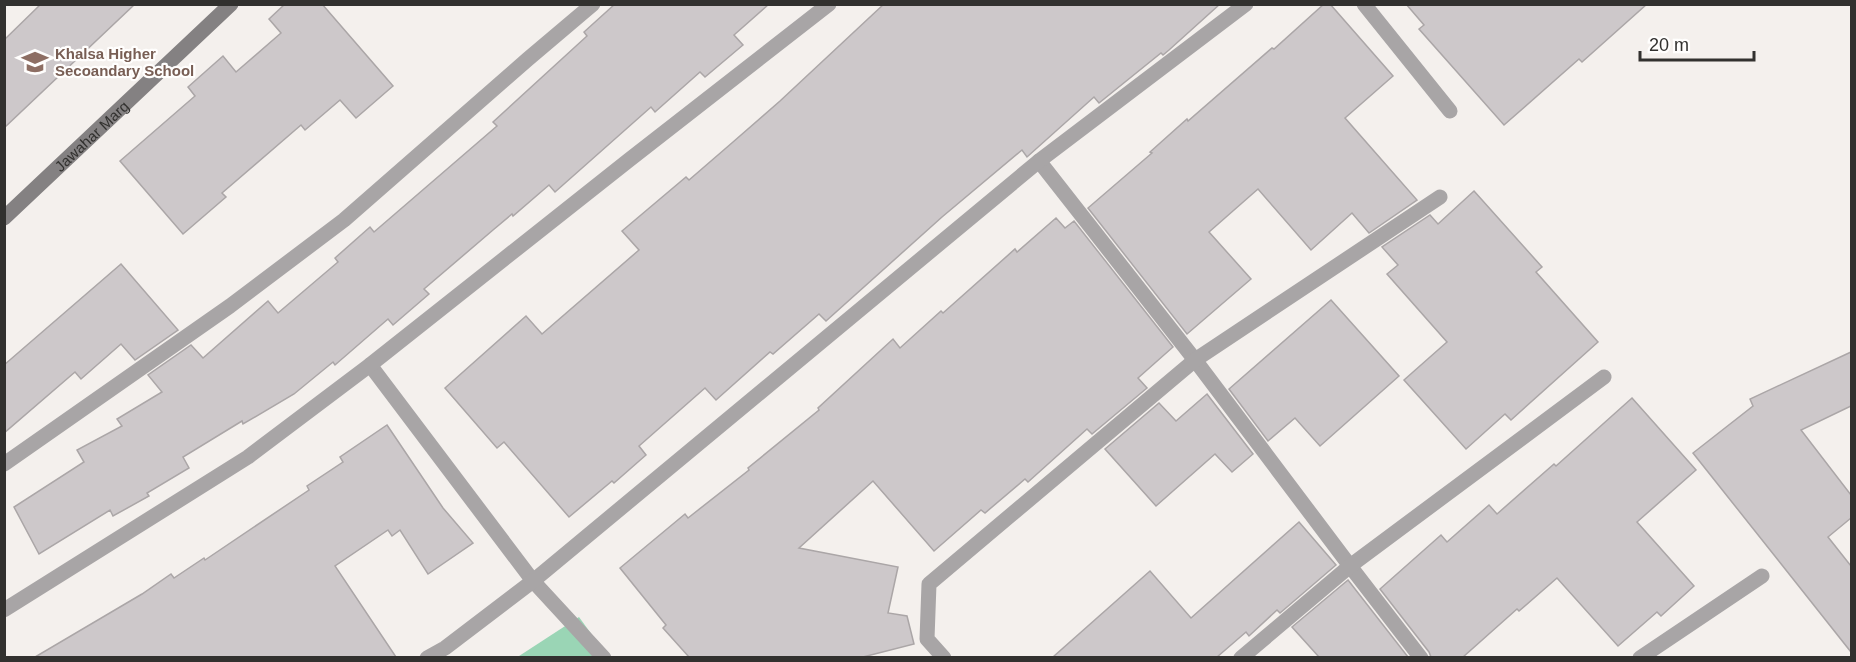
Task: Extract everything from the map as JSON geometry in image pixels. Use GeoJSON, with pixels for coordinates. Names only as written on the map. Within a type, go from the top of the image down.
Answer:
{"type":"FeatureCollection","features":[{"type":"Feature","properties":{"kind":"street","name":"Jawahar Marg"},"geometry":{"type":"LineString","coordinates":[[4,218],[231,4]]}},
{"type":"Feature","properties":{"kind":"street"},"geometry":{"type":"LineString","coordinates":[[4,464],[230,306],[344,220],[593,4]]}},
{"type":"Feature","properties":{"kind":"street"},"geometry":{"type":"LineString","coordinates":[[4,610],[248,457],[370,365],[829,4]]}},
{"type":"Feature","properties":{"kind":"street"},"geometry":{"type":"LineString","coordinates":[[427,657],[445,648],[533,581],[1039,161],[1246,4]]}},
{"type":"Feature","properties":{"kind":"street"},"geometry":{"type":"LineString","coordinates":[[1364,4],[1450,111]]}},
{"type":"Feature","properties":{"kind":"street"},"geometry":{"type":"LineString","coordinates":[[1039,161],[1195,360],[1421,657]]}},
{"type":"Feature","properties":{"kind":"street"},"geometry":{"type":"LineString","coordinates":[[944,657],[927,639],[929,584],[1195,360],[1440,197]]}},
{"type":"Feature","properties":{"kind":"street"},"geometry":{"type":"LineString","coordinates":[[370,365],[533,581],[604,657]]}},
{"type":"Feature","properties":{"kind":"street"},"geometry":{"type":"LineString","coordinates":[[1241,657],[1350,566],[1604,376]]}},
{"type":"Feature","properties":{"kind":"street"},"geometry":{"type":"LineString","coordinates":[[1640,657],[1762,576]]}},
{"type":"Feature","properties":{"kind":"green space"},"geometry":{"type":"Polygon","coordinates":[[[579,617],[608,657],[516,658],[579,617]]]}},
{"type":"Feature","properties":{"kind":"building","name":"Khalsa Higher Secoandary School"},"geometry":{"type":"Polygon","coordinates":[[[41,4],[135,4],[4,128],[4,40],[41,4]]]}},
{"type":"Feature","properties":{"kind":"building"},"geometry":{"type":"Polygon","coordinates":[[[285,4],[322,4],[393,86],[356,118],[340,100],[305,130],[301,125],[222,193],[226,197],[183,234],[120,161],[195,96],[188,87],[223,56],[236,72],[281,33],[269,19],[285,4]]]}},
{"type":"Feature","properties":{"kind":"building"},"geometry":{"type":"Polygon","coordinates":[[[615,4],[769,4],[734,35],[743,45],[705,77],[700,72],[655,112],[651,107],[555,192],[549,185],[513,216],[512,214],[424,289],[429,294],[393,325],[388,319],[335,365],[333,362],[294,394],[243,424],[242,421],[183,457],[189,468],[147,493],[149,496],[113,516],[110,510],[39,554],[14,507],[84,462],[77,450],[122,426],[117,419],[162,392],[148,375],[191,345],[203,358],[268,301],[278,313],[338,262],[335,258],[370,227],[374,232],[497,126],[493,122],[587,36],[584,32],[615,4]]]}},
{"type":"Feature","properties":{"kind":"building"},"geometry":{"type":"Polygon","coordinates":[[[884,4],[1220,4],[1163,55],[1161,53],[1099,103],[1094,97],[1027,157],[1022,150],[942,217],[826,321],[819,314],[773,354],[770,352],[716,400],[705,388],[639,446],[646,455],[569,517],[504,442],[497,448],[445,388],[526,316],[542,334],[639,250],[622,231],[686,177],[689,180],[733,142],[884,4]]]}},
{"type":"Feature","properties":{"kind":"building"},"geometry":{"type":"Polygon","coordinates":[[[1324,4],[1330,4],[1393,76],[1345,118],[1417,200],[1369,233],[1352,213],[1311,250],[1258,189],[1209,232],[1251,279],[1187,334],[1088,208],[1152,153],[1150,152],[1187,119],[1188,121],[1272,48],[1274,49],[1324,4]]]}},
{"type":"Feature","properties":{"kind":"building"},"geometry":{"type":"Polygon","coordinates":[[[1406,4],[1647,4],[1582,62],[1579,59],[1504,125],[1419,29],[1424,25],[1406,4]]]}},
{"type":"Feature","properties":{"kind":"building"},"geometry":{"type":"Polygon","coordinates":[[[1474,191],[1542,267],[1536,272],[1598,342],[1511,420],[1505,414],[1466,449],[1404,380],[1447,342],[1387,274],[1398,265],[1382,247],[1430,215],[1438,224],[1474,191]]]}},
{"type":"Feature","properties":{"kind":"building"},"geometry":{"type":"Polygon","coordinates":[[[1056,218],[1065,228],[1074,221],[1173,347],[1138,378],[1147,388],[1092,434],[1087,429],[1028,482],[1025,479],[985,513],[981,510],[934,551],[873,481],[799,548],[898,567],[888,613],[907,616],[914,644],[863,657],[689,657],[663,628],[666,625],[620,568],[685,514],[688,518],[749,470],[748,468],[819,410],[818,408],[893,339],[900,348],[1015,249],[1017,252],[1056,218]]]}},
{"type":"Feature","properties":{"kind":"building"},"geometry":{"type":"Polygon","coordinates":[[[121,264],[178,330],[135,360],[121,344],[81,379],[75,372],[4,433],[4,365],[121,264]]]}},
{"type":"Feature","properties":{"kind":"building"},"geometry":{"type":"Polygon","coordinates":[[[1331,300],[1399,376],[1320,446],[1295,418],[1268,441],[1229,389],[1331,300]]]}},
{"type":"Feature","properties":{"kind":"building"},"geometry":{"type":"Polygon","coordinates":[[[1851,352],[1851,406],[1801,430],[1851,495],[1851,518],[1828,537],[1851,566],[1851,652],[1693,453],[1753,406],[1750,399],[1851,352]]]}},
{"type":"Feature","properties":{"kind":"building"},"geometry":{"type":"Polygon","coordinates":[[[1207,394],[1253,454],[1232,472],[1215,454],[1156,506],[1105,449],[1159,403],[1176,421],[1207,394]]]}},
{"type":"Feature","properties":{"kind":"building"},"geometry":{"type":"Polygon","coordinates":[[[1632,398],[1696,470],[1637,522],[1694,586],[1661,616],[1657,612],[1618,646],[1557,578],[1519,611],[1517,609],[1463,657],[1431,657],[1380,589],[1441,535],[1447,542],[1489,505],[1497,514],[1554,464],[1556,466],[1632,398]]]}},
{"type":"Feature","properties":{"kind":"building"},"geometry":{"type":"Polygon","coordinates":[[[387,425],[443,508],[473,543],[428,574],[400,530],[392,536],[388,530],[335,566],[396,657],[35,657],[142,594],[171,574],[174,578],[204,558],[205,560],[309,490],[307,486],[343,462],[340,457],[387,425]]]}},
{"type":"Feature","properties":{"kind":"building"},"geometry":{"type":"Polygon","coordinates":[[[1299,522],[1336,565],[1280,613],[1277,610],[1249,636],[1246,632],[1217,657],[1053,657],[1150,571],[1191,618],[1299,522]]]}},
{"type":"Feature","properties":{"kind":"building"},"geometry":{"type":"Polygon","coordinates":[[[1348,580],[1408,657],[1319,657],[1292,627],[1348,580]]]}},
{"type":"Feature","properties":{"kind":"place","name":"Khalsa Higher Secoandary School"},"geometry":{"type":"Point","coordinates":[35,62]}}]}
